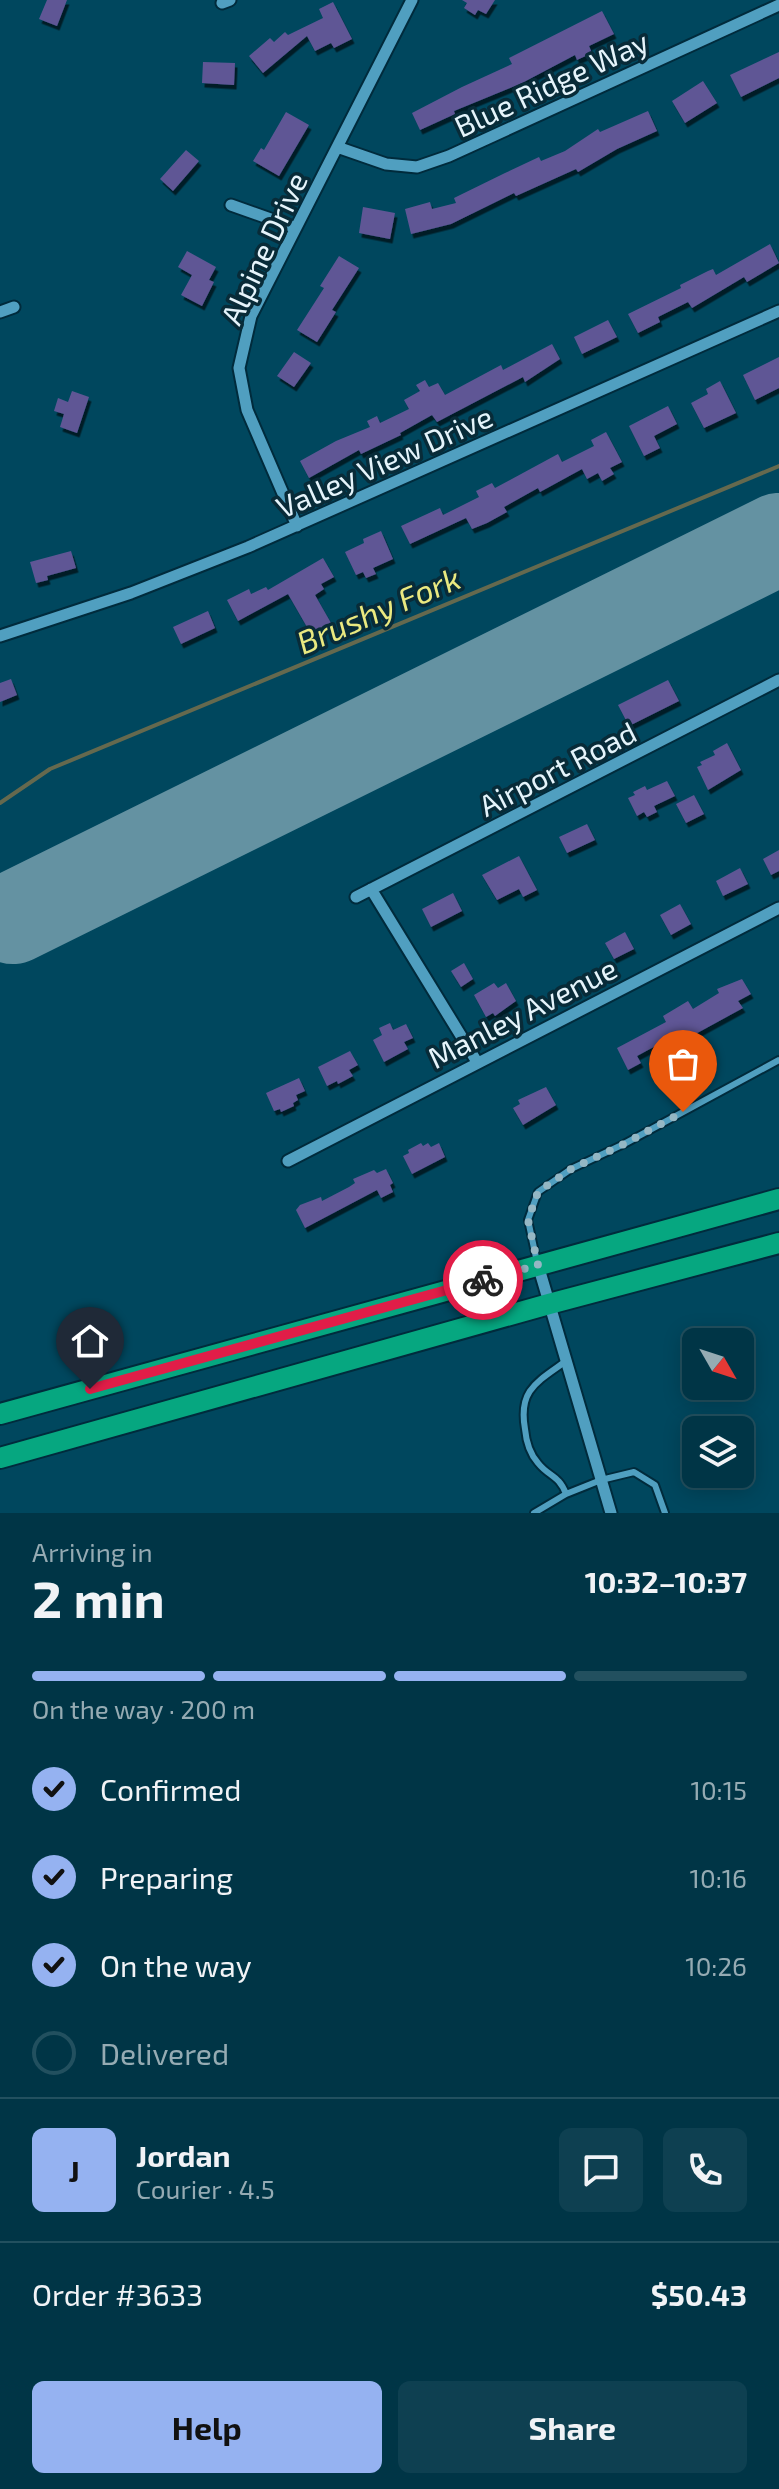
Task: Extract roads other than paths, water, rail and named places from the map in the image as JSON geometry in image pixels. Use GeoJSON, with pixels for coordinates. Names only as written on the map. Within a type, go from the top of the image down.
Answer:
{"type":"FeatureCollection","features":[{"type":"Feature","properties":{"kind":"highway"},"geometry":{"type":"LineString","coordinates":[[0,1414],[779,1199]]}},
{"type":"Feature","properties":{"kind":"highway"},"geometry":{"type":"LineString","coordinates":[[0,1458],[779,1243]]}},
{"type":"Feature","properties":{"kind":"street","name":"Alpine Drive"},"geometry":{"type":"LineString","coordinates":[[297,526],[247,410],[239,368],[251,316],[412,0]]}},
{"type":"Feature","properties":{"kind":"street","name":"Blue Ridge Way"},"geometry":{"type":"LineString","coordinates":[[337,147],[386,164],[417,167],[449,156],[779,5]]}},
{"type":"Feature","properties":{"kind":"street"},"geometry":{"type":"LineString","coordinates":[[231,205],[296,228]]}},
{"type":"Feature","properties":{"kind":"street"},"geometry":{"type":"LineString","coordinates":[[0,312],[14,307]]}},
{"type":"Feature","properties":{"kind":"street","name":"Valley View Drive"},"geometry":{"type":"LineString","coordinates":[[0,636],[189,572],[779,311]]}},
{"type":"Feature","properties":{"kind":"street","name":"Airport Road"},"geometry":{"type":"LineString","coordinates":[[356,897],[639,755],[779,680]]}},
{"type":"Feature","properties":{"kind":"street"},"geometry":{"type":"LineString","coordinates":[[371,889],[477,1062]]}},
{"type":"Feature","properties":{"kind":"street","name":"Manley Avenue"},"geometry":{"type":"LineString","coordinates":[[288,1161],[779,908]]}},
{"type":"Feature","properties":{"kind":"street"},"geometry":{"type":"LineString","coordinates":[[538,1265],[611,1513]]}},
{"type":"Feature","properties":{"kind":"lane"},"geometry":{"type":"LineString","coordinates":[[538,1265],[528,1220],[538,1192],[571,1169],[624,1144],[779,1060]]}},
{"type":"Feature","properties":{"kind":"lane"},"geometry":{"type":"LineString","coordinates":[[566,1361],[531,1389],[521,1408],[527,1441],[537,1463],[562,1482],[566,1494]]}},
{"type":"Feature","properties":{"kind":"lane"},"geometry":{"type":"LineString","coordinates":[[534,1513],[566,1494],[601,1480],[634,1472],[655,1485],[665,1513]]}},
{"type":"Feature","properties":{"kind":"waterway","name":"Brushy Fork"},"geometry":{"type":"LineString","coordinates":[[0,803],[50,769],[779,466]]}}]}
